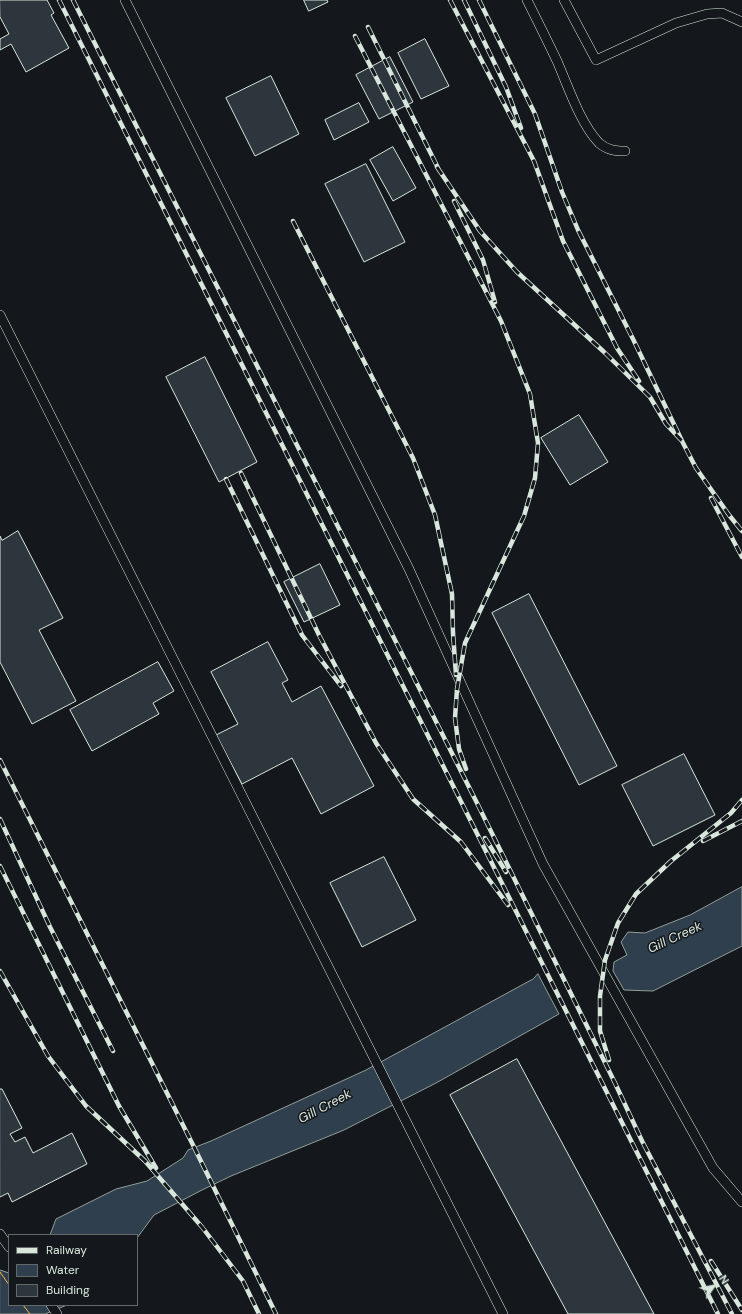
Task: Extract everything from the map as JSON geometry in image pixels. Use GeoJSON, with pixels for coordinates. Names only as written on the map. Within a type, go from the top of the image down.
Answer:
{"type":"FeatureCollection","features":[{"type":"Feature","properties":{"kind":"lane"},"geometry":{"type":"LineString","coordinates":[[125,0],[409,569],[543,864],[712,1168],[742,1202]]}},
{"type":"Feature","properties":{"kind":"lane"},"geometry":{"type":"LineString","coordinates":[[527,0],[557,60],[578,109],[588,128],[606,148],[614,151],[624,151]]}},
{"type":"Feature","properties":{"kind":"lane"},"geometry":{"type":"LineString","coordinates":[[564,0],[596,60],[676,23],[707,14],[722,13],[742,22]]}},
{"type":"Feature","properties":{"kind":"lane"},"geometry":{"type":"LineString","coordinates":[[0,315],[503,1314]]}},
{"type":"Feature","properties":{"kind":"lane"},"geometry":{"type":"LineString","coordinates":[[0,1234],[8,1246]]}},
{"type":"Feature","properties":{"kind":"water","name":"Gill Creek"},"geometry":{"type":"Polygon","coordinates":[[[742,887],[742,946],[653,991],[624,990],[613,971],[614,962],[627,955],[621,942],[628,932],[645,933],[690,915],[742,887]]]}},
{"type":"Feature","properties":{"kind":"water","name":"Gill Creek"},"geometry":{"type":"Polygon","coordinates":[[[538,974],[559,1014],[436,1083],[344,1130],[231,1176],[202,1190],[154,1215],[138,1237],[138,1234],[50,1234],[56,1219],[116,1189],[147,1181],[183,1158],[188,1150],[211,1141],[366,1070],[533,979],[538,974]]]}},
{"type":"Feature","properties":{"kind":"water"},"geometry":{"type":"Polygon","coordinates":[[[0,1270],[8,1273],[8,1306],[65,1306],[45,1314],[0,1314],[0,1270]]]}},
{"type":"Feature","properties":{"kind":"building"},"geometry":{"type":"Polygon","coordinates":[[[0,0],[47,0],[54,13],[51,15],[69,48],[26,72],[11,44],[0,50],[0,39],[9,34],[0,17],[0,0]]]}},
{"type":"Feature","properties":{"kind":"building"},"geometry":{"type":"Polygon","coordinates":[[[304,0],[327,0],[328,2],[309,11],[304,0]]]}},
{"type":"Feature","properties":{"kind":"building"},"geometry":{"type":"Polygon","coordinates":[[[425,39],[449,86],[421,99],[398,53],[425,39]]]}},
{"type":"Feature","properties":{"kind":"building"},"geometry":{"type":"Polygon","coordinates":[[[390,57],[413,102],[379,119],[356,75],[390,57]]]}},
{"type":"Feature","properties":{"kind":"building"},"geometry":{"type":"Polygon","coordinates":[[[271,76],[299,134],[255,156],[226,98],[271,76]]]}},
{"type":"Feature","properties":{"kind":"building"},"geometry":{"type":"Polygon","coordinates":[[[359,103],[369,122],[334,140],[325,120],[359,103]]]}},
{"type":"Feature","properties":{"kind":"building"},"geometry":{"type":"Polygon","coordinates":[[[393,147],[416,188],[393,201],[370,160],[393,147]]]}},
{"type":"Feature","properties":{"kind":"building"},"geometry":{"type":"Polygon","coordinates":[[[366,164],[405,242],[364,262],[325,184],[366,164]]]}},
{"type":"Feature","properties":{"kind":"building"},"geometry":{"type":"Polygon","coordinates":[[[205,357],[257,462],[219,482],[166,377],[205,357]]]}},
{"type":"Feature","properties":{"kind":"building"},"geometry":{"type":"Polygon","coordinates":[[[579,415],[608,462],[570,485],[541,438],[579,415]]]}},
{"type":"Feature","properties":{"kind":"building"},"geometry":{"type":"Polygon","coordinates":[[[18,531],[63,618],[39,630],[76,701],[32,724],[0,662],[0,536],[2,540],[18,531]]]}},
{"type":"Feature","properties":{"kind":"building"},"geometry":{"type":"Polygon","coordinates":[[[320,564],[340,605],[304,622],[284,582],[320,564]]]}},
{"type":"Feature","properties":{"kind":"building"},"geometry":{"type":"Polygon","coordinates":[[[529,594],[617,766],[579,785],[492,613],[529,594]]]}},
{"type":"Feature","properties":{"kind":"building"},"geometry":{"type":"Polygon","coordinates":[[[268,642],[288,680],[282,683],[292,702],[321,686],[374,786],[321,814],[292,758],[242,784],[216,735],[238,724],[211,672],[268,642]]]}},
{"type":"Feature","properties":{"kind":"building"},"geometry":{"type":"Polygon","coordinates":[[[158,662],[174,691],[153,703],[159,714],[92,751],[70,710],[158,662]]]}},
{"type":"Feature","properties":{"kind":"building"},"geometry":{"type":"Polygon","coordinates":[[[684,754],[715,815],[653,846],[622,785],[684,754]]]}},
{"type":"Feature","properties":{"kind":"building"},"geometry":{"type":"Polygon","coordinates":[[[384,857],[416,920],[362,947],[330,883],[384,857]]]}},
{"type":"Feature","properties":{"kind":"building"},"geometry":{"type":"Polygon","coordinates":[[[517,1059],[654,1314],[568,1314],[450,1095],[517,1059]]]}},
{"type":"Feature","properties":{"kind":"building"},"geometry":{"type":"Polygon","coordinates":[[[0,1089],[2,1089],[22,1128],[10,1134],[15,1142],[25,1137],[33,1153],[72,1133],[87,1164],[12,1202],[8,1193],[0,1197],[0,1089]]]}},
{"type":"Feature","properties":{"kind":"railway"},"geometry":{"type":"LineString","coordinates":[[59,0],[718,1314]]}},
{"type":"Feature","properties":{"kind":"railway"},"geometry":{"type":"LineString","coordinates":[[73,0],[477,803],[642,1141],[732,1314]]}},
{"type":"Feature","properties":{"kind":"railway"},"geometry":{"type":"LineString","coordinates":[[450,0],[534,161],[563,241],[617,348],[639,381]]}},
{"type":"Feature","properties":{"kind":"railway"},"geometry":{"type":"LineString","coordinates":[[464,0],[506,87],[521,128]]}},
{"type":"Feature","properties":{"kind":"railway"},"geometry":{"type":"LineString","coordinates":[[479,0],[535,114],[562,192],[578,230],[682,441]]}},
{"type":"Feature","properties":{"kind":"railway"},"geometry":{"type":"LineString","coordinates":[[368,27],[439,170]]}},
{"type":"Feature","properties":{"kind":"railway"},"geometry":{"type":"LineString","coordinates":[[355,36],[501,321],[530,394],[538,443],[535,478],[524,516],[465,643],[457,689],[455,718],[459,749],[466,769]]}},
{"type":"Feature","properties":{"kind":"railway"},"geometry":{"type":"LineString","coordinates":[[437,167],[480,231],[517,272],[603,351],[650,397],[666,424],[682,441],[696,468],[742,531]]}},
{"type":"Feature","properties":{"kind":"railway"},"geometry":{"type":"LineString","coordinates":[[454,201],[483,260],[495,302]]}},
{"type":"Feature","properties":{"kind":"railway"},"geometry":{"type":"LineString","coordinates":[[293,221],[413,458],[435,515],[452,594],[456,675]]}},
{"type":"Feature","properties":{"kind":"railway"},"geometry":{"type":"LineString","coordinates":[[241,473],[319,635],[376,743],[413,799],[461,842],[508,905]]}},
{"type":"Feature","properties":{"kind":"railway"},"geometry":{"type":"LineString","coordinates":[[226,479],[302,635],[341,686]]}},
{"type":"Feature","properties":{"kind":"railway"},"geometry":{"type":"LineString","coordinates":[[711,498],[742,557]]}},
{"type":"Feature","properties":{"kind":"railway"},"geometry":{"type":"LineString","coordinates":[[0,760],[276,1314]]}},
{"type":"Feature","properties":{"kind":"railway"},"geometry":{"type":"LineString","coordinates":[[609,1060],[600,1031],[600,996],[605,960],[618,923],[636,894],[671,861],[731,813],[742,800]]}},
{"type":"Feature","properties":{"kind":"railway"},"geometry":{"type":"LineString","coordinates":[[0,819],[50,927],[113,1051]]}},
{"type":"Feature","properties":{"kind":"railway"},"geometry":{"type":"LineString","coordinates":[[703,841],[742,821]]}},
{"type":"Feature","properties":{"kind":"railway"},"geometry":{"type":"LineString","coordinates":[[485,838],[506,872]]}},
{"type":"Feature","properties":{"kind":"railway"},"geometry":{"type":"LineString","coordinates":[[0,866],[119,1106],[156,1168]]}},
{"type":"Feature","properties":{"kind":"railway"},"geometry":{"type":"LineString","coordinates":[[0,971],[48,1056],[86,1106],[145,1161],[202,1227],[243,1281],[259,1314]]}},
{"type":"Feature","properties":{"kind":"railway"},"geometry":{"type":"LineString","coordinates":[[711,1261],[742,1310]]}},
{"type":"Feature","properties":{"kind":"power"},"geometry":{"type":"LineString","coordinates":[[0,1272],[8,1284]]}},
{"type":"Feature","properties":{"kind":"power"},"geometry":{"type":"LineString","coordinates":[[24,1306],[30,1314]]}}]}
